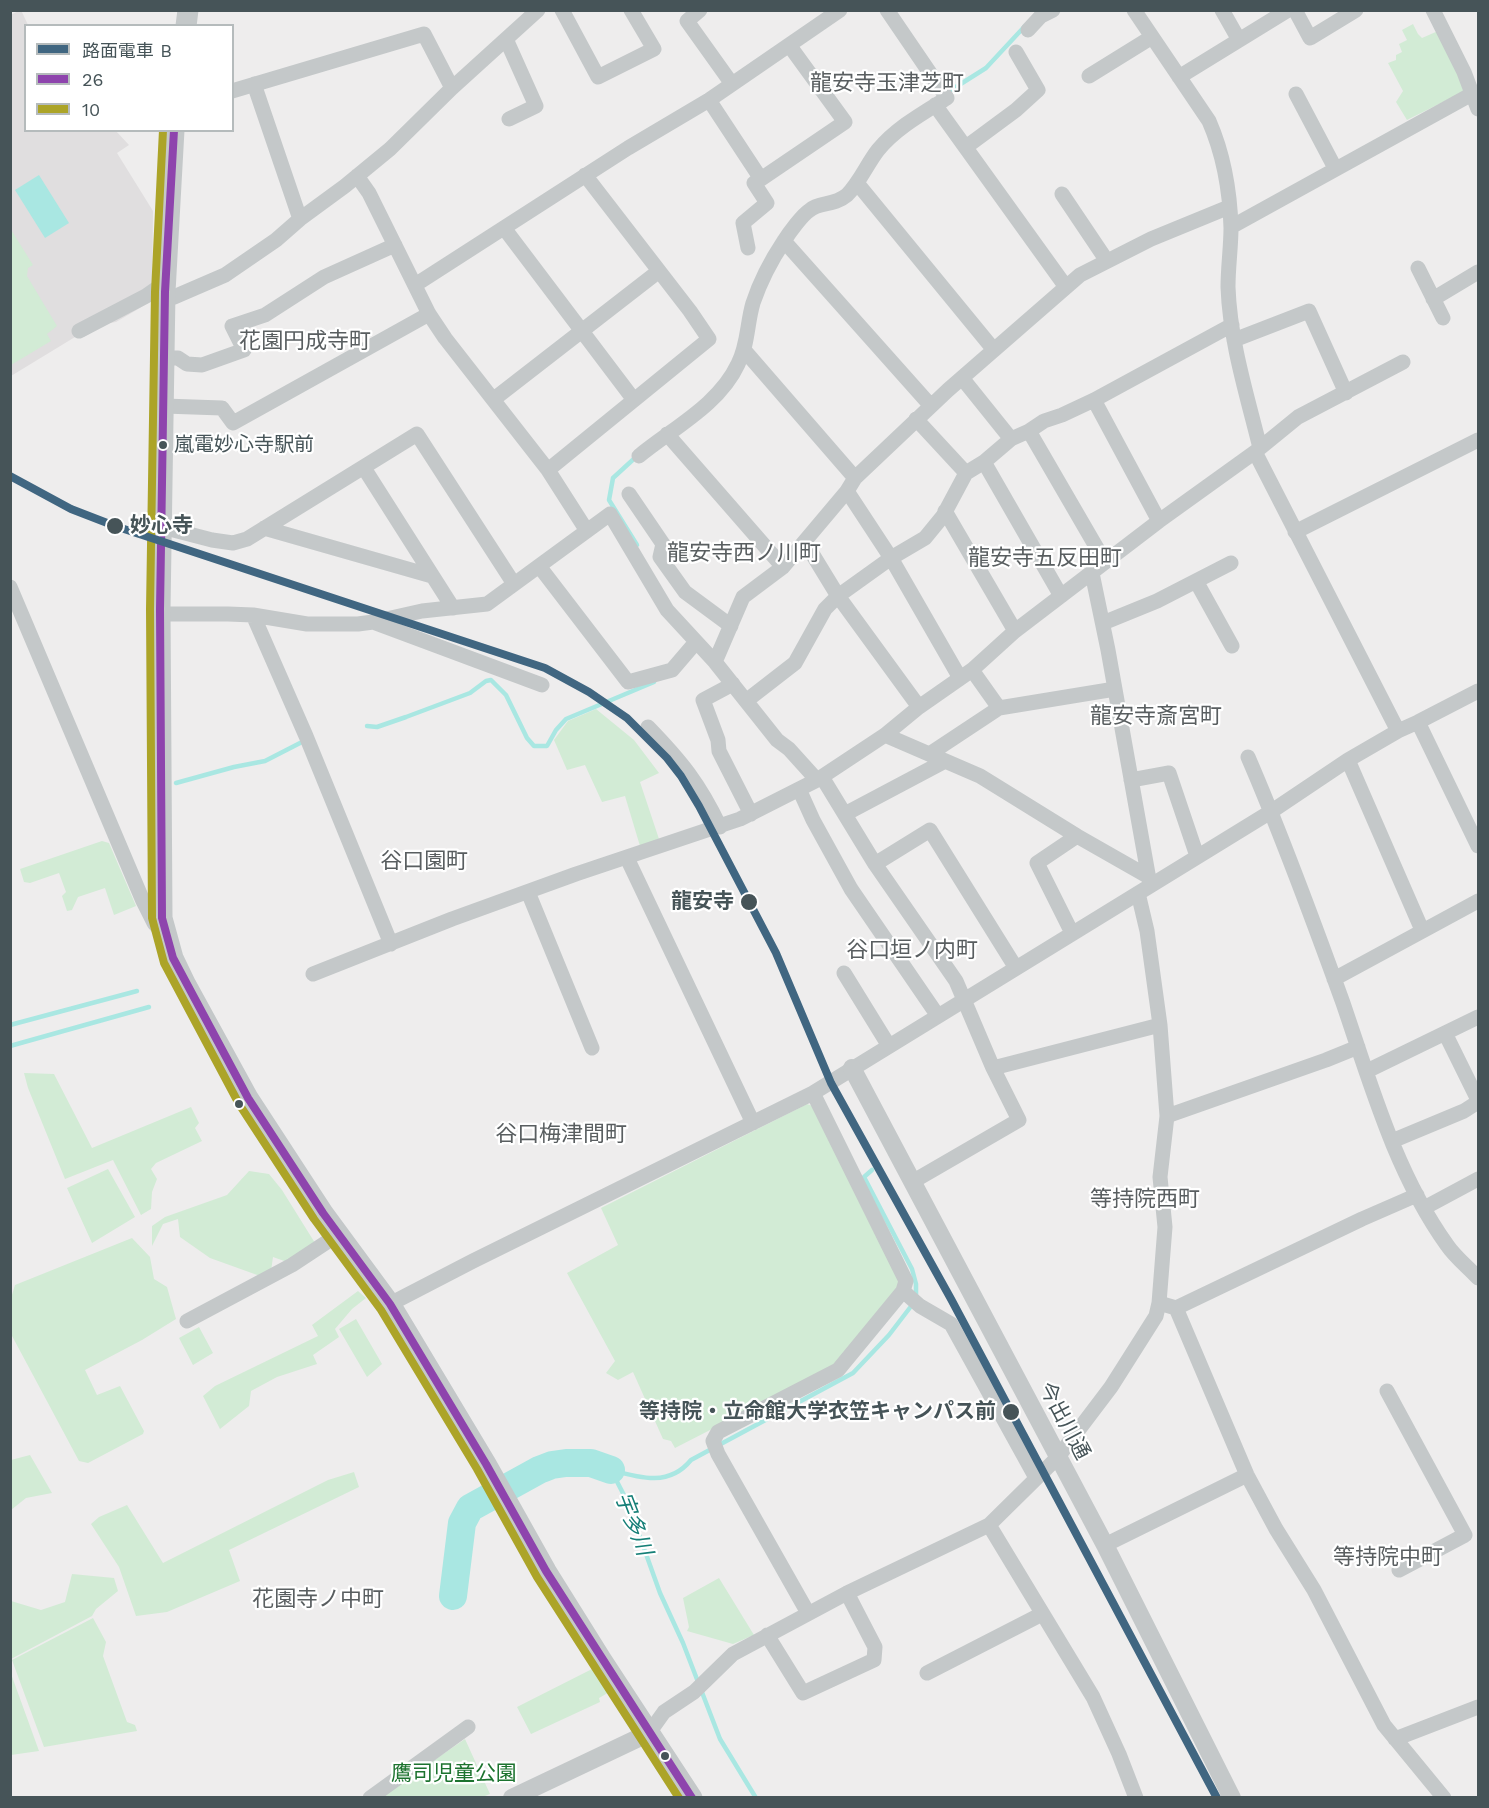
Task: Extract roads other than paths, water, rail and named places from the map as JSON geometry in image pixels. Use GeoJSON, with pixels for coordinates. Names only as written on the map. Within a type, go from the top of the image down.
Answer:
{"type":"FeatureCollection","features":[{"type":"Feature","properties":{"kind":"main road"},"geometry":{"type":"LineString","coordinates":[[174,132],[164,358],[160,614],[162,918],[173,958],[248,1098],[322,1213],[390,1304],[546,1571],[692,1797]]}},
{"type":"Feature","properties":{"kind":"street"},"geometry":{"type":"LineString","coordinates":[[79,331],[146,296],[166,290],[174,297],[225,275],[276,240],[390,149],[452,88],[538,10]]}},
{"type":"Feature","properties":{"kind":"street"},"geometry":{"type":"LineString","coordinates":[[562,10],[598,77],[654,49],[631,10]]}},
{"type":"Feature","properties":{"kind":"street"},"geometry":{"type":"LineString","coordinates":[[700,10],[687,21],[732,84]]}},
{"type":"Feature","properties":{"kind":"street"},"geometry":{"type":"LineString","coordinates":[[415,285],[709,99],[840,10]]}},
{"type":"Feature","properties":{"kind":"street"},"geometry":{"type":"LineString","coordinates":[[639,456],[688,420],[722,390],[738,366],[744,350],[753,303],[784,241],[810,208],[835,203],[847,195],[877,151],[890,137],[947,98],[886,10]]}},
{"type":"Feature","properties":{"kind":"street"},"geometry":{"type":"LineString","coordinates":[[1029,30],[1041,16],[1053,10]]}},
{"type":"Feature","properties":{"kind":"street"},"geometry":{"type":"LineString","coordinates":[[1134,10],[1209,121],[1217,140],[1231,227],[1228,286],[1233,332],[1257,450],[1295,532],[1398,730]]}},
{"type":"Feature","properties":{"kind":"street"},"geometry":{"type":"LineString","coordinates":[[1222,10],[1239,40]]}},
{"type":"Feature","properties":{"kind":"street"},"geometry":{"type":"LineString","coordinates":[[1179,76],[1288,10]]}},
{"type":"Feature","properties":{"kind":"street"},"geometry":{"type":"LineString","coordinates":[[1295,10],[1310,38],[1356,10]]}},
{"type":"Feature","properties":{"kind":"street"},"geometry":{"type":"LineString","coordinates":[[1433,10],[1464,72],[1479,110]]}},
{"type":"Feature","properties":{"kind":"street"},"geometry":{"type":"LineString","coordinates":[[234,90],[424,34],[452,88]]}},
{"type":"Feature","properties":{"kind":"street"},"geometry":{"type":"LineString","coordinates":[[1089,76],[1152,37]]}},
{"type":"Feature","properties":{"kind":"street"},"geometry":{"type":"LineString","coordinates":[[506,39],[536,106],[509,119]]}},
{"type":"Feature","properties":{"kind":"street"},"geometry":{"type":"LineString","coordinates":[[748,248],[743,223],[767,203],[754,183],[845,122],[789,45]]}},
{"type":"Feature","properties":{"kind":"street"},"geometry":{"type":"LineString","coordinates":[[966,147],[1017,110],[1038,90],[1016,52]]}},
{"type":"Feature","properties":{"kind":"street"},"geometry":{"type":"LineString","coordinates":[[254,84],[300,219]]}},
{"type":"Feature","properties":{"kind":"street"},"geometry":{"type":"LineString","coordinates":[[1296,94],[1335,168]]}},
{"type":"Feature","properties":{"kind":"street"},"geometry":{"type":"LineString","coordinates":[[1231,227],[1472,94]]}},
{"type":"Feature","properties":{"kind":"street"},"geometry":{"type":"LineString","coordinates":[[709,99],[761,179]]}},
{"type":"Feature","properties":{"kind":"street"},"geometry":{"type":"LineString","coordinates":[[935,105],[1066,287]]}},
{"type":"Feature","properties":{"kind":"street"},"geometry":{"type":"LineString","coordinates":[[357,176],[369,193],[429,314],[548,470],[587,531]]}},
{"type":"Feature","properties":{"kind":"street"},"geometry":{"type":"LineString","coordinates":[[548,470],[709,339],[585,176]]}},
{"type":"Feature","properties":{"kind":"street"},"geometry":{"type":"LineString","coordinates":[[857,183],[994,350]]}},
{"type":"Feature","properties":{"kind":"street"},"geometry":{"type":"LineString","coordinates":[[1062,194],[1107,261]]}},
{"type":"Feature","properties":{"kind":"street"},"geometry":{"type":"LineString","coordinates":[[715,662],[743,597],[783,567],[851,484],[916,419],[962,378],[1080,275],[1151,239],[1229,207]]}},
{"type":"Feature","properties":{"kind":"street"},"geometry":{"type":"LineString","coordinates":[[504,228],[634,400]]}},
{"type":"Feature","properties":{"kind":"street"},"geometry":{"type":"LineString","coordinates":[[784,241],[931,406]]}},
{"type":"Feature","properties":{"kind":"street"},"geometry":{"type":"LineString","coordinates":[[164,358],[178,358],[187,364],[202,365],[244,350],[232,326],[265,315],[324,277],[395,245]]}},
{"type":"Feature","properties":{"kind":"street"},"geometry":{"type":"LineString","coordinates":[[1418,268],[1443,318]]}},
{"type":"Feature","properties":{"kind":"street"},"geometry":{"type":"LineString","coordinates":[[494,399],[659,271]]}},
{"type":"Feature","properties":{"kind":"street"},"geometry":{"type":"LineString","coordinates":[[1433,299],[1479,272]]}},
{"type":"Feature","properties":{"kind":"street"},"geometry":{"type":"LineString","coordinates":[[746,701],[795,663],[825,609],[838,596],[891,558],[925,538],[945,511],[966,473],[984,462],[1011,439],[1044,421],[1094,400],[1233,332],[1309,311],[1346,393]]}},
{"type":"Feature","properties":{"kind":"street"},"geometry":{"type":"LineString","coordinates":[[164,406],[222,408],[233,423],[429,314]]}},
{"type":"Feature","properties":{"kind":"street"},"geometry":{"type":"LineString","coordinates":[[744,350],[851,484],[891,558],[966,674],[999,708]]}},
{"type":"Feature","properties":{"kind":"street"},"geometry":{"type":"LineString","coordinates":[[313,974],[528,892],[751,814],[819,778],[885,735],[919,707],[966,674],[1015,631],[1298,417],[1403,362]]}},
{"type":"Feature","properties":{"kind":"street"},"geometry":{"type":"LineString","coordinates":[[962,378],[1011,439]]}},
{"type":"Feature","properties":{"kind":"street"},"geometry":{"type":"LineString","coordinates":[[1094,400],[1159,521]]}},
{"type":"Feature","properties":{"kind":"street"},"geometry":{"type":"LineString","coordinates":[[916,419],[966,473]]}},
{"type":"Feature","properties":{"kind":"street"},"geometry":{"type":"LineString","coordinates":[[1029,431],[1105,562]]}},
{"type":"Feature","properties":{"kind":"street"},"geometry":{"type":"LineString","coordinates":[[162,527],[212,540],[233,543],[246,539],[417,434],[514,584]]}},
{"type":"Feature","properties":{"kind":"street"},"geometry":{"type":"LineString","coordinates":[[667,434],[783,567]]}},
{"type":"Feature","properties":{"kind":"street"},"geometry":{"type":"LineString","coordinates":[[1295,532],[1479,440]]}},
{"type":"Feature","properties":{"kind":"street"},"geometry":{"type":"LineString","coordinates":[[984,462],[1061,596]]}},
{"type":"Feature","properties":{"kind":"street"},"geometry":{"type":"LineString","coordinates":[[364,468],[453,608]]}},
{"type":"Feature","properties":{"kind":"street"},"geometry":{"type":"LineString","coordinates":[[629,494],[663,544],[660,557],[686,592],[731,626]]}},
{"type":"Feature","properties":{"kind":"street"},"geometry":{"type":"LineString","coordinates":[[945,511],[1015,631]]}},
{"type":"Feature","properties":{"kind":"street"},"geometry":{"type":"LineString","coordinates":[[160,614],[253,615],[307,624],[373,622],[422,610],[487,604],[610,514],[667,610],[715,662],[777,740],[819,778],[845,814],[876,864],[956,981],[993,1068],[1019,1120],[912,1182]]}},
{"type":"Feature","properties":{"kind":"street"},"geometry":{"type":"LineString","coordinates":[[264,528],[432,576]]}},
{"type":"Feature","properties":{"kind":"street"},"geometry":{"type":"LineString","coordinates":[[805,542],[838,596],[919,707]]}},
{"type":"Feature","properties":{"kind":"street"},"geometry":{"type":"LineString","coordinates":[[1103,623],[1157,601],[1231,563]]}},
{"type":"Feature","properties":{"kind":"street"},"geometry":{"type":"LineString","coordinates":[[539,566],[628,682],[672,670],[696,642]]}},
{"type":"Feature","properties":{"kind":"street"},"geometry":{"type":"LineString","coordinates":[[512,1797],[649,1733],[664,1712],[698,1688],[733,1654],[847,1593],[989,1525],[1058,1457],[1111,1387],[1156,1316],[1165,1227],[1160,1177],[1167,1116],[1160,1025],[1147,931],[1146,885],[1131,780],[1092,573]]}},
{"type":"Feature","properties":{"kind":"street"},"geometry":{"type":"LineString","coordinates":[[1196,581],[1232,646]]}},
{"type":"Feature","properties":{"kind":"street"},"geometry":{"type":"LineString","coordinates":[[10,587],[143,902],[154,923],[168,940]]}},
{"type":"Feature","properties":{"kind":"street"},"geometry":{"type":"LineString","coordinates":[[253,615],[306,736],[391,944]]}},
{"type":"Feature","properties":{"kind":"street"},"geometry":{"type":"LineString","coordinates":[[373,622],[543,685]]}},
{"type":"Feature","properties":{"kind":"street"},"geometry":{"type":"LineString","coordinates":[[733,684],[703,700],[718,740],[718,751],[751,814]]}},
{"type":"Feature","properties":{"kind":"street"},"geometry":{"type":"LineString","coordinates":[[931,753],[999,708],[1115,689]]}},
{"type":"Feature","properties":{"kind":"street"},"geometry":{"type":"LineString","coordinates":[[390,1304],[813,1093],[1146,885],[1272,811],[1348,760],[1398,730],[1418,723],[1479,691]]}},
{"type":"Feature","properties":{"kind":"street"},"geometry":{"type":"LineString","coordinates":[[1418,723],[1479,846]]}},
{"type":"Feature","properties":{"kind":"street"},"geometry":{"type":"LineString","coordinates":[[648,727],[681,761],[705,795],[720,826]]}},
{"type":"Feature","properties":{"kind":"street"},"geometry":{"type":"LineString","coordinates":[[885,735],[980,776],[1077,836],[1146,885]]}},
{"type":"Feature","properties":{"kind":"street"},"geometry":{"type":"LineString","coordinates":[[1248,757],[1272,811],[1392,1141],[1420,1201],[1448,1246],[1479,1278]]}},
{"type":"Feature","properties":{"kind":"street"},"geometry":{"type":"LineString","coordinates":[[1348,760],[1422,930]]}},
{"type":"Feature","properties":{"kind":"street"},"geometry":{"type":"LineString","coordinates":[[845,814],[945,761]]}},
{"type":"Feature","properties":{"kind":"street"},"geometry":{"type":"LineString","coordinates":[[1131,780],[1169,773],[1197,856]]}},
{"type":"Feature","properties":{"kind":"street"},"geometry":{"type":"LineString","coordinates":[[798,789],[851,890],[938,1016]]}},
{"type":"Feature","properties":{"kind":"street"},"geometry":{"type":"LineString","coordinates":[[876,864],[930,830],[1016,968]]}},
{"type":"Feature","properties":{"kind":"street"},"geometry":{"type":"LineString","coordinates":[[1072,933],[1036,863],[1077,836]]}},
{"type":"Feature","properties":{"kind":"street"},"geometry":{"type":"LineString","coordinates":[[627,858],[753,1123]]}},
{"type":"Feature","properties":{"kind":"street"},"geometry":{"type":"LineString","coordinates":[[528,892],[592,1048]]}},
{"type":"Feature","properties":{"kind":"street"},"geometry":{"type":"LineString","coordinates":[[1334,979],[1479,901]]}},
{"type":"Feature","properties":{"kind":"street"},"geometry":{"type":"LineString","coordinates":[[844,973],[889,1046]]}},
{"type":"Feature","properties":{"kind":"street"},"geometry":{"type":"LineString","coordinates":[[1367,1071],[1479,1017]]}},
{"type":"Feature","properties":{"kind":"street"},"geometry":{"type":"LineString","coordinates":[[993,1068],[1160,1025]]}},
{"type":"Feature","properties":{"kind":"street"},"geometry":{"type":"LineString","coordinates":[[1392,1141],[1464,1111],[1479,1101],[1445,1033]]}},
{"type":"Feature","properties":{"kind":"street"},"geometry":{"type":"LineString","coordinates":[[1167,1116],[1358,1047]]}},
{"type":"Feature","properties":{"kind":"street","name":"今出川通"},"geometry":{"type":"LineString","coordinates":[[852,1068],[1105,1545],[1232,1797]]}},
{"type":"Feature","properties":{"kind":"street"},"geometry":{"type":"LineString","coordinates":[[813,1093],[906,1281],[911,1298],[951,1324],[1036,1478]]}},
{"type":"Feature","properties":{"kind":"street"},"geometry":{"type":"LineString","coordinates":[[1159,1303],[1176,1308],[1362,1219],[1479,1179]]}},
{"type":"Feature","properties":{"kind":"street"},"geometry":{"type":"LineString","coordinates":[[187,1321],[292,1265],[339,1234]]}},
{"type":"Feature","properties":{"kind":"street"},"geometry":{"type":"LineString","coordinates":[[808,1613],[716,1448],[718,1431],[838,1370],[911,1298]]}},
{"type":"Feature","properties":{"kind":"street"},"geometry":{"type":"LineString","coordinates":[[1176,1308],[1247,1475],[1276,1529],[1316,1593],[1384,1725],[1444,1797]]}},
{"type":"Feature","properties":{"kind":"street"},"geometry":{"type":"LineString","coordinates":[[1387,1391],[1465,1535],[1399,1570]]}},
{"type":"Feature","properties":{"kind":"street"},"geometry":{"type":"LineString","coordinates":[[1105,1545],[1247,1475]]}},
{"type":"Feature","properties":{"kind":"street"},"geometry":{"type":"LineString","coordinates":[[989,1525],[1093,1697],[1136,1797]]}},
{"type":"Feature","properties":{"kind":"street"},"geometry":{"type":"LineString","coordinates":[[767,1635],[803,1693],[874,1660],[875,1647],[847,1593]]}},
{"type":"Feature","properties":{"kind":"street"},"geometry":{"type":"LineString","coordinates":[[927,1673],[1042,1614]]}},
{"type":"Feature","properties":{"kind":"street"},"geometry":{"type":"LineString","coordinates":[[1395,1740],[1479,1707]]}},
{"type":"Feature","properties":{"kind":"street"},"geometry":{"type":"LineString","coordinates":[[370,1797],[468,1727]]}},
{"type":"Feature","properties":{"kind":"water"},"geometry":{"type":"Polygon","coordinates":[[[39,175],[69,223],[45,238],[15,190],[39,175]]]}},
{"type":"Feature","properties":{"kind":"waterway"},"geometry":{"type":"LineString","coordinates":[[948,92],[986,68],[1025,26]]}},
{"type":"Feature","properties":{"kind":"waterway"},"geometry":{"type":"LineString","coordinates":[[637,456],[613,478],[609,500],[637,545]]}},
{"type":"Feature","properties":{"kind":"waterway"},"geometry":{"type":"LineString","coordinates":[[367,726],[377,727],[406,717],[470,693],[491,680],[506,695],[527,738],[534,746],[547,746],[556,730],[566,719],[654,682]]}},
{"type":"Feature","properties":{"kind":"waterway"},"geometry":{"type":"LineString","coordinates":[[176,783],[265,761],[302,742]]}},
{"type":"Feature","properties":{"kind":"waterway"},"geometry":{"type":"LineString","coordinates":[[10,1025],[137,991]]}},
{"type":"Feature","properties":{"kind":"waterway"},"geometry":{"type":"LineString","coordinates":[[10,1046],[149,1007]]}},
{"type":"Feature","properties":{"kind":"waterway"},"geometry":{"type":"LineString","coordinates":[[611,1470],[633,1476],[654,1478],[673,1474],[691,1460],[853,1373],[889,1335],[912,1305],[916,1295],[916,1284],[912,1269],[864,1177],[872,1170]]}},
{"type":"Feature","properties":{"kind":"waterway","name":"宇多川"},"geometry":{"type":"LineString","coordinates":[[453,1596],[462,1523],[470,1508],[552,1465],[591,1463],[611,1470]]}},
{"type":"Feature","properties":{"kind":"waterway","name":"宇多川"},"geometry":{"type":"LineString","coordinates":[[611,1470],[627,1501],[660,1593],[683,1643],[720,1739],[756,1798]]}},
{"type":"Feature","properties":{"kind":"tram line","name":"B"},"geometry":{"type":"LineString","coordinates":[[10,476],[71,509],[115,526],[545,668],[589,692],[627,718],[667,758],[699,806],[776,953],[831,1083],[951,1299],[1217,1798]]}},
{"type":"Feature","properties":{"kind":"place","name":"嵐電妙心寺駅前"},"geometry":{"type":"Point","coordinates":[163,445]}},
{"type":"Feature","properties":{"kind":"place","name":"妙心寺"},"geometry":{"type":"Point","coordinates":[115,526]}},
{"type":"Feature","properties":{"kind":"place","name":"龍安寺"},"geometry":{"type":"Point","coordinates":[749,902]}},
{"type":"Feature","properties":{"kind":"place","name":"等持院・立命館大学衣笠キャンパス前"},"geometry":{"type":"Point","coordinates":[1011,1412]}},
{"type":"Feature","properties":{"kind":"district","name":"龍安寺玉津芝町"},"geometry":{"type":"Point","coordinates":[887,84]}},
{"type":"Feature","properties":{"kind":"district","name":"花園円成寺町"},"geometry":{"type":"Point","coordinates":[305,342]}},
{"type":"Feature","properties":{"kind":"district","name":"龍安寺西ノ川町"},"geometry":{"type":"Point","coordinates":[744,554]}},
{"type":"Feature","properties":{"kind":"district","name":"龍安寺五反田町"},"geometry":{"type":"Point","coordinates":[1045,559]}},
{"type":"Feature","properties":{"kind":"district","name":"龍安寺斎宮町"},"geometry":{"type":"Point","coordinates":[1156,717]}},
{"type":"Feature","properties":{"kind":"district","name":"谷口園町"},"geometry":{"type":"Point","coordinates":[424,862]}},
{"type":"Feature","properties":{"kind":"district","name":"谷口垣ノ内町"},"geometry":{"type":"Point","coordinates":[912,951]}},
{"type":"Feature","properties":{"kind":"district","name":"谷口梅津間町"},"geometry":{"type":"Point","coordinates":[561,1135]}},
{"type":"Feature","properties":{"kind":"district","name":"等持院西町"},"geometry":{"type":"Point","coordinates":[1145,1200]}},
{"type":"Feature","properties":{"kind":"district","name":"等持院中町"},"geometry":{"type":"Point","coordinates":[1388,1558]}},
{"type":"Feature","properties":{"kind":"district","name":"花園寺ノ中町"},"geometry":{"type":"Point","coordinates":[318,1600]}},
{"type":"Feature","properties":{"kind":"park label","name":"鷹司児童公園"},"geometry":{"type":"Point","coordinates":[454,1774]}}]}
